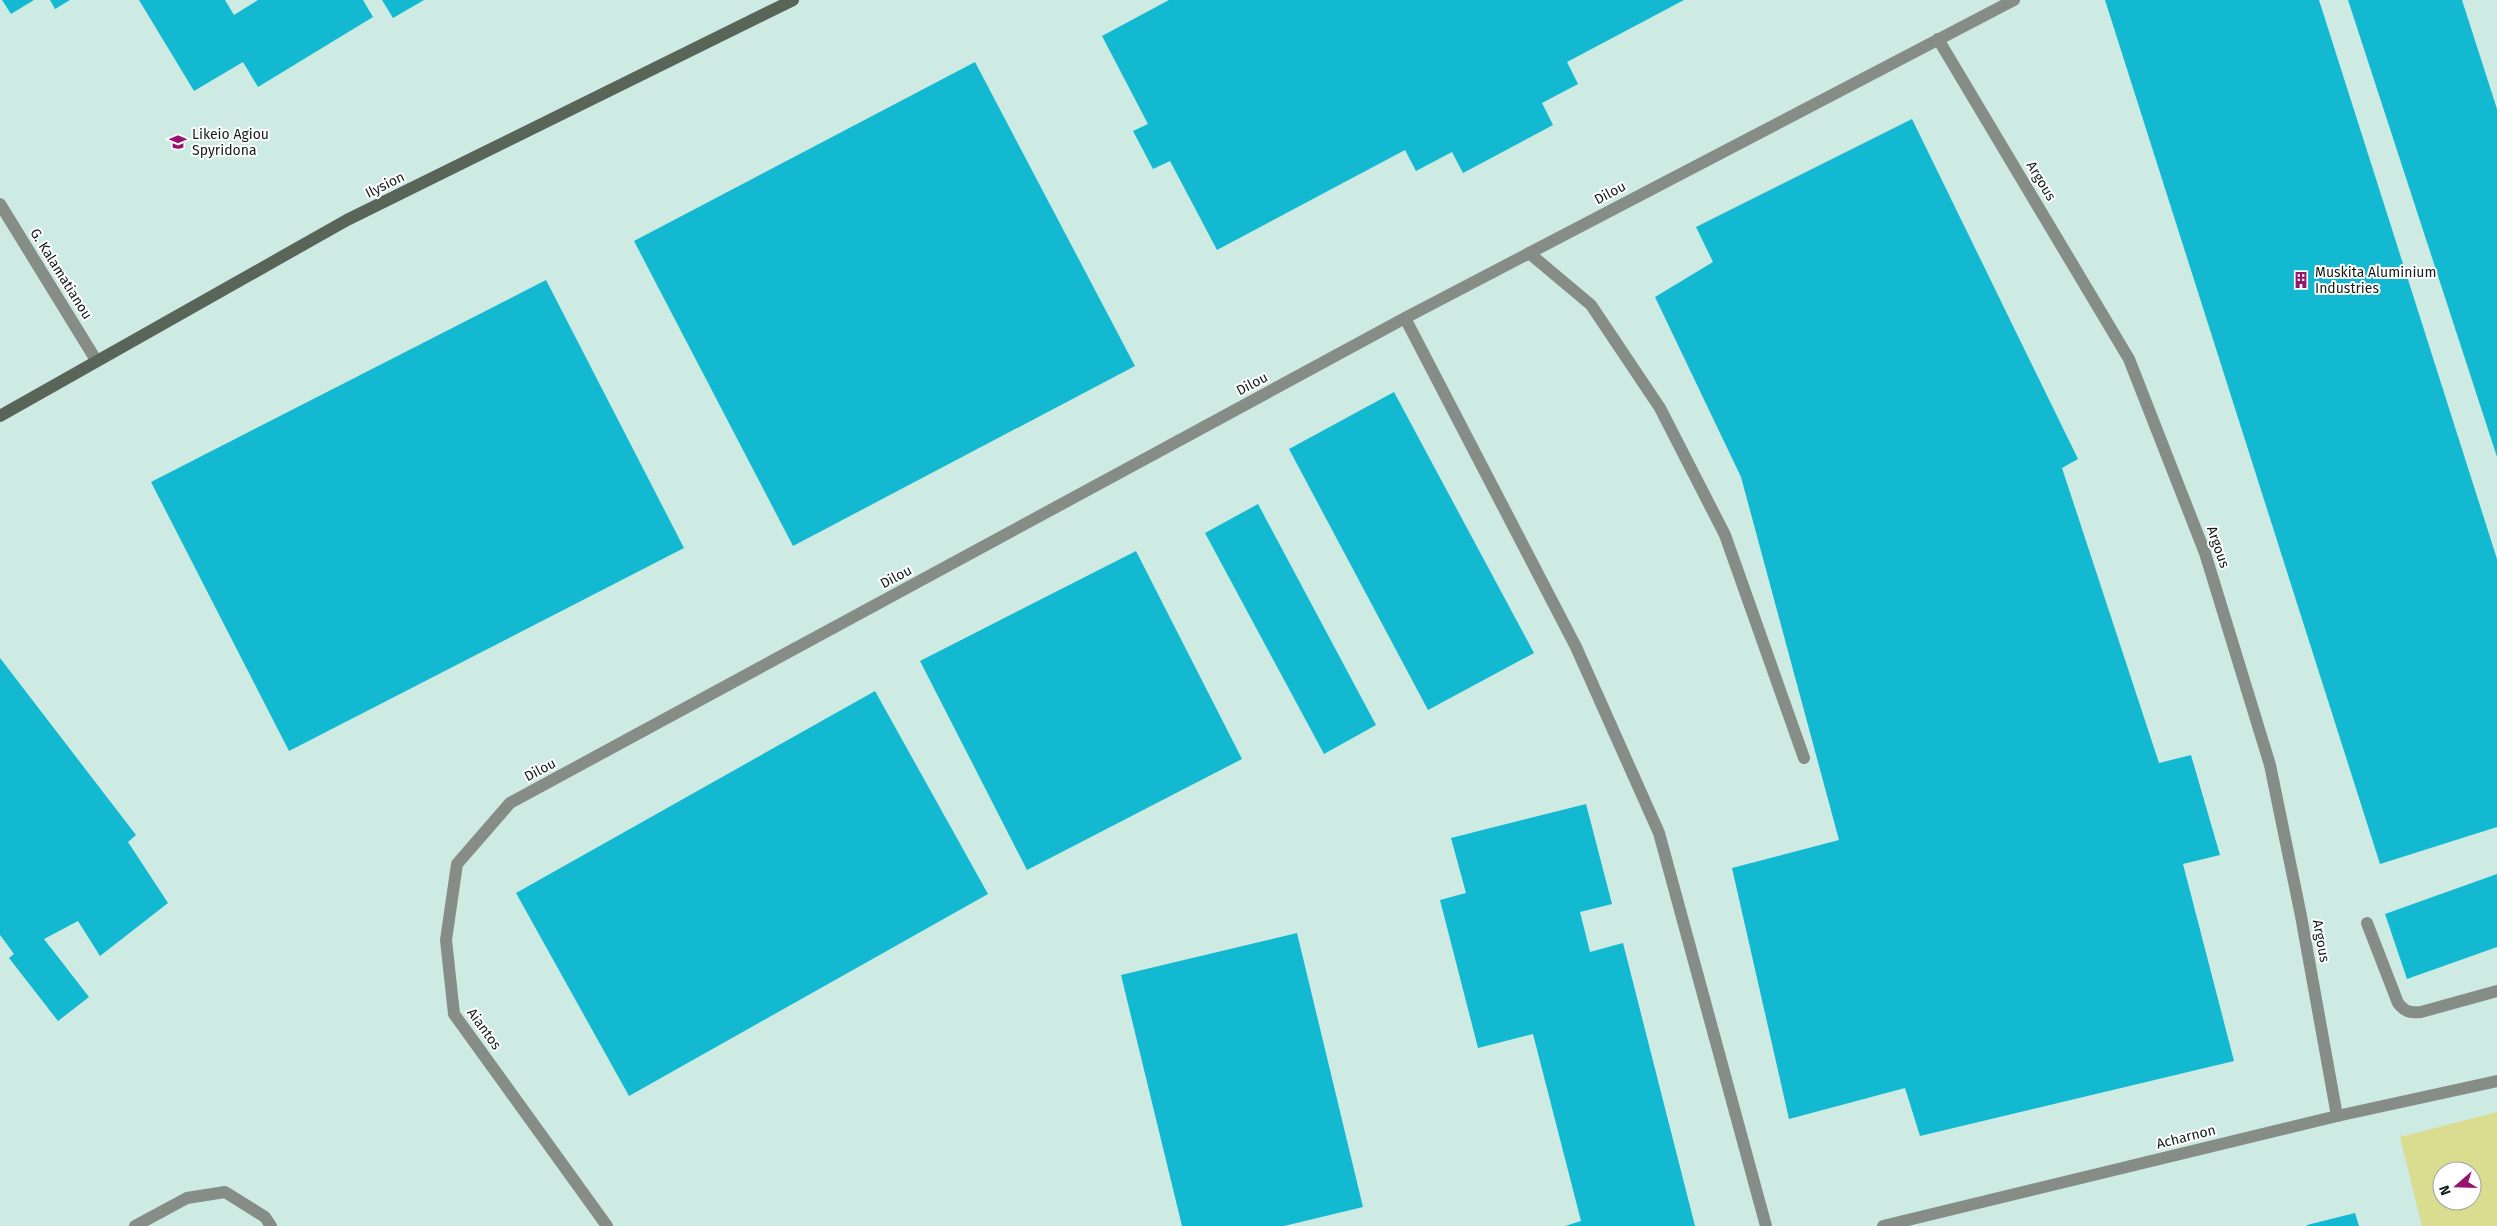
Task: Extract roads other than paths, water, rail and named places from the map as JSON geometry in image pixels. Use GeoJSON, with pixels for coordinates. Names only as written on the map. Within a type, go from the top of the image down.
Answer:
{"type":"FeatureCollection","features":[{"type":"Feature","properties":{"kind":"street","name":"Ilysion"},"geometry":{"type":"LineString","coordinates":[[0,416],[96,360],[347,220],[794,0]]}},
{"type":"Feature","properties":{"kind":"street","name":"Dilou"},"geometry":{"type":"LineString","coordinates":[[510,803],[1405,318],[2014,0]]}},
{"type":"Feature","properties":{"kind":"street","name":"Argous"},"geometry":{"type":"LineString","coordinates":[[1938,39],[2130,359],[2205,553],[2270,765],[2301,916],[2337,1116]]}},
{"type":"Feature","properties":{"kind":"street","name":"G. Kalamatianou"},"geometry":{"type":"LineString","coordinates":[[0,204],[96,360]]}},
{"type":"Feature","properties":{"kind":"street"},"geometry":{"type":"LineString","coordinates":[[1529,253],[1591,305],[1660,408],[1725,536],[1804,758]]}},
{"type":"Feature","properties":{"kind":"street"},"geometry":{"type":"LineString","coordinates":[[1405,318],[1576,647],[1659,833],[1766,1226]]}},
{"type":"Feature","properties":{"kind":"street","name":"Aiantos"},"geometry":{"type":"LineString","coordinates":[[510,803],[457,864],[446,940],[454,1014],[607,1226]]}},
{"type":"Feature","properties":{"kind":"street"},"geometry":{"type":"LineString","coordinates":[[2367,923],[2398,1003],[2403,1009],[2411,1013],[2421,1012],[2497,991]]}},
{"type":"Feature","properties":{"kind":"street","name":"Acharnon"},"geometry":{"type":"LineString","coordinates":[[1883,1226],[2337,1116],[2497,1081]]}},
{"type":"Feature","properties":{"kind":"street"},"geometry":{"type":"LineString","coordinates":[[135,1226],[187,1198],[225,1192],[265,1218],[271,1226]]}},
{"type":"Feature","properties":{"kind":"place","name":"Likeio Agiou Spyridona"},"geometry":{"type":"Point","coordinates":[178,142]}},
{"type":"Feature","properties":{"kind":"place","name":"Muskita Aluminium Industries"},"geometry":{"type":"Point","coordinates":[2301,280]}}]}
